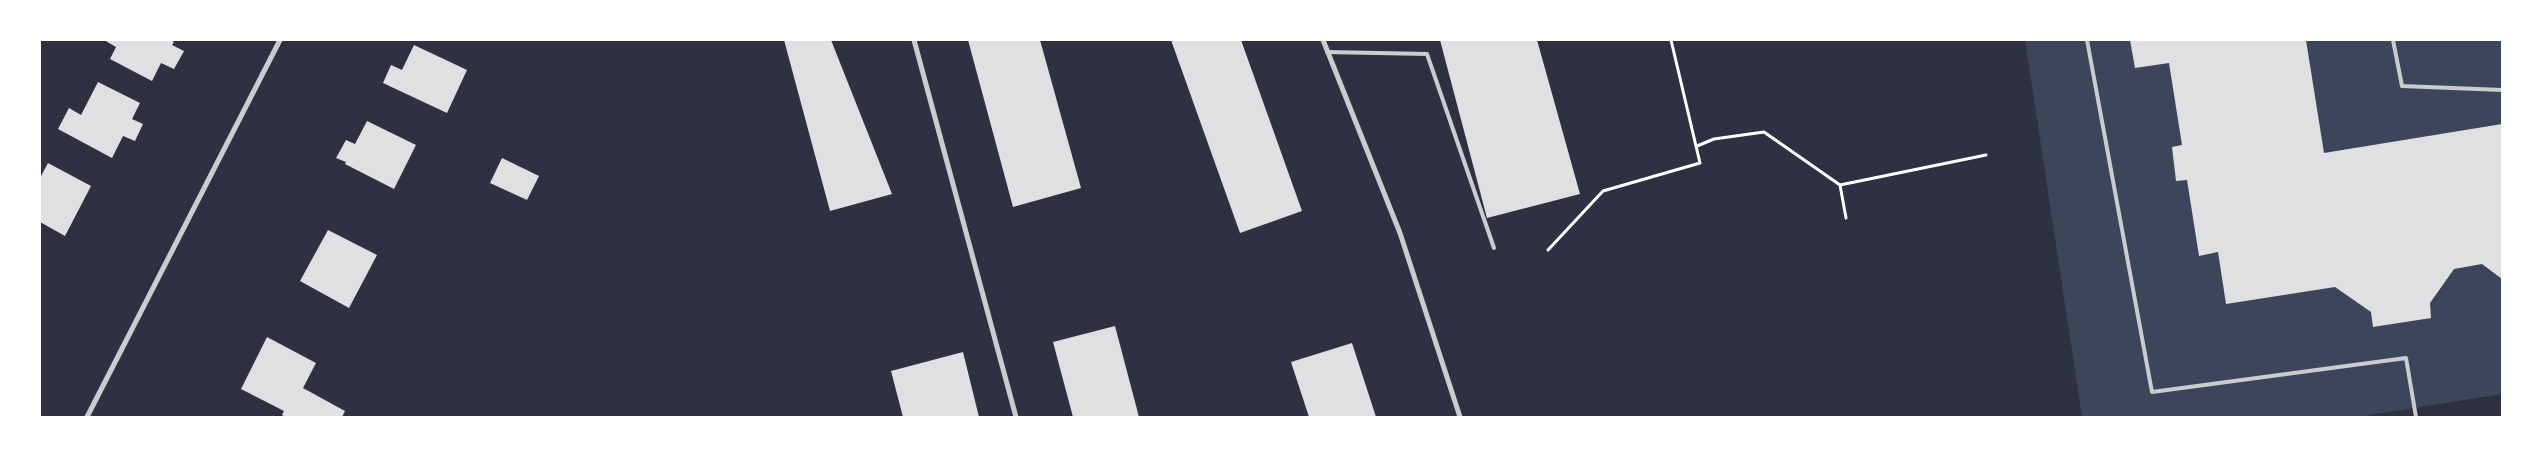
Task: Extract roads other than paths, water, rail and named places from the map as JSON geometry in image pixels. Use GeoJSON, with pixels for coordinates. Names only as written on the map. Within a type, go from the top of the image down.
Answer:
{"type":"FeatureCollection","features":[{"type":"Feature","properties":{"kind":"street"},"geometry":{"type":"LineString","coordinates":[[87,417],[280,40]]}},
{"type":"Feature","properties":{"kind":"street"},"geometry":{"type":"LineString","coordinates":[[914,40],[1016,417]]}},
{"type":"Feature","properties":{"kind":"street"},"geometry":{"type":"LineString","coordinates":[[1323,40],[1326,52],[1400,233],[1460,417]]}},
{"type":"Feature","properties":{"kind":"lane"},"geometry":{"type":"LineString","coordinates":[[2087,40],[2152,392],[2406,358],[2416,417]]}},
{"type":"Feature","properties":{"kind":"lane"},"geometry":{"type":"LineString","coordinates":[[2393,40],[2402,86],[2502,90]]}},
{"type":"Feature","properties":{"kind":"lane"},"geometry":{"type":"LineString","coordinates":[[1326,52],[1427,54],[1494,248]]}}]}
